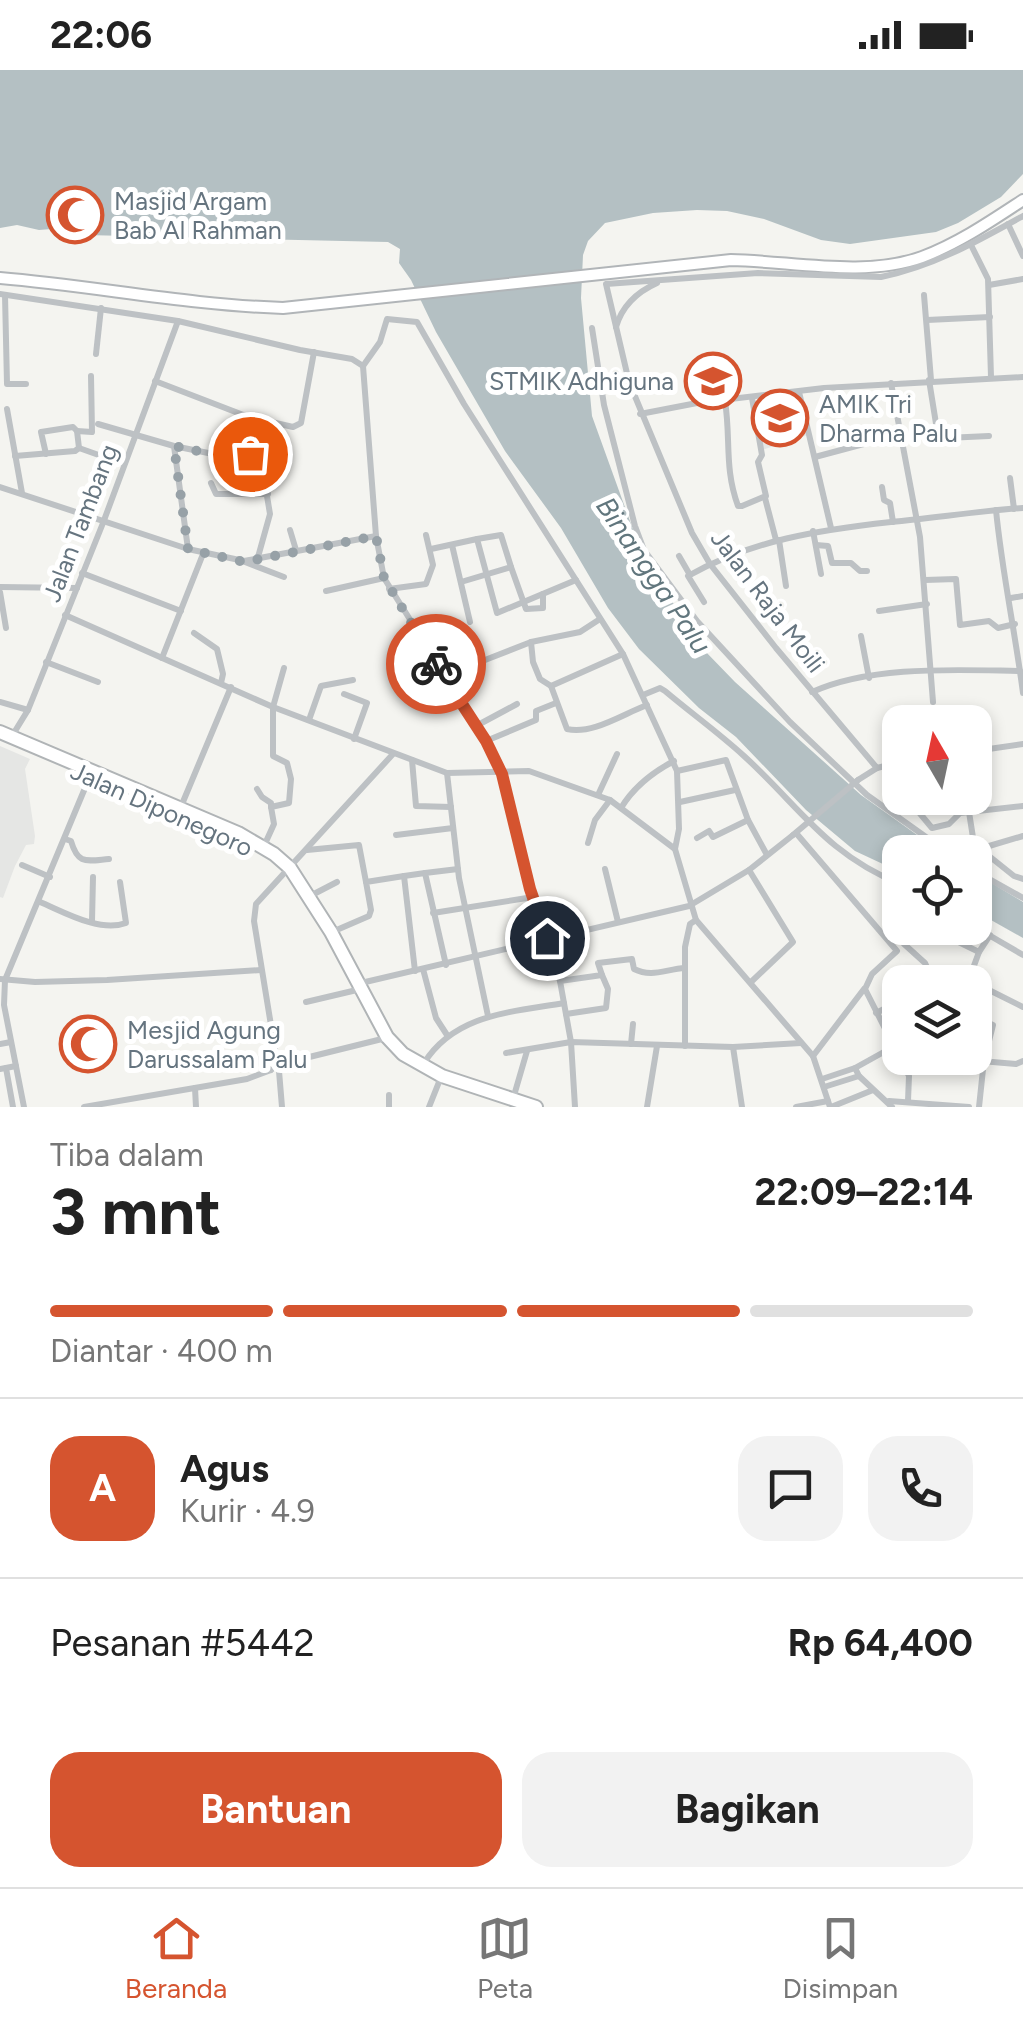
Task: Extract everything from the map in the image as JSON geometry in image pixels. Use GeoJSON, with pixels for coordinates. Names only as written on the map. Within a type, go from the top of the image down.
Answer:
{"type":"FeatureCollection","features":[{"type":"Feature","properties":{"kind":"highway","name":"Jalan Diponegoro"},"geometry":{"type":"LineString","coordinates":[[4,736],[180,808],[263,847],[310,896],[358,984]]}},
{"type":"Feature","properties":{"kind":"highway","name":"Jalan Diponegoro"},"geometry":{"type":"LineString","coordinates":[[4,736],[251,846],[287,870],[358,984]]}},
{"type":"Feature","properties":{"kind":"highway"},"geometry":{"type":"LineString","coordinates":[[358,984],[387,1037],[403,1054],[442,1076],[536,1107]]}},
{"type":"Feature","properties":{"kind":"main road"},"geometry":{"type":"LineString","coordinates":[[0,278],[130,292],[210,306],[284,308],[730,260],[846,268],[897,264],[922,257],[968,236],[1023,200]]}},
{"type":"Feature","properties":{"kind":"street"},"geometry":{"type":"LineString","coordinates":[[616,328],[619,316],[634,298],[662,281],[758,274],[881,277],[971,245],[1023,216]]}},
{"type":"Feature","properties":{"kind":"street"},"geometry":{"type":"LineString","coordinates":[[1008,224],[1023,256]]}},
{"type":"Feature","properties":{"kind":"street"},"geometry":{"type":"LineString","coordinates":[[971,245],[989,285],[992,377]]}},
{"type":"Feature","properties":{"kind":"street"},"geometry":{"type":"LineString","coordinates":[[989,285],[1023,279]]}},
{"type":"Feature","properties":{"kind":"street","name":"Jalan Raja Moili"},"geometry":{"type":"LineString","coordinates":[[662,281],[606,284],[640,414],[686,522],[710,564],[876,768]]}},
{"type":"Feature","properties":{"kind":"street"},"geometry":{"type":"LineString","coordinates":[[26,384],[3,384],[3,295],[178,321],[352,359],[363,366]]}},
{"type":"Feature","properties":{"kind":"street"},"geometry":{"type":"LineString","coordinates":[[924,295],[938,436],[988,436]]}},
{"type":"Feature","properties":{"kind":"street"},"geometry":{"type":"LineString","coordinates":[[96,354],[101,308]]}},
{"type":"Feature","properties":{"kind":"street"},"geometry":{"type":"LineString","coordinates":[[926,320],[990,317]]}},
{"type":"Feature","properties":{"kind":"street"},"geometry":{"type":"LineString","coordinates":[[576,1107],[571,1042],[560,981],[532,897],[502,774],[486,741],[384,578],[376,536],[363,366],[380,342],[387,320],[417,322],[464,404],[623,654],[677,771],[680,802],[675,849],[689,906],[696,920],[813,1056],[830,1105]]}},
{"type":"Feature","properties":{"kind":"street","name":"Jalan Tambang"},"geometry":{"type":"LineString","coordinates":[[4,736],[28,710],[178,321]]}},
{"type":"Feature","properties":{"kind":"street"},"geometry":{"type":"LineString","coordinates":[[592,328],[604,406],[644,550],[697,621],[790,722],[867,795],[923,835]]}},
{"type":"Feature","properties":{"kind":"street"},"geometry":{"type":"LineString","coordinates":[[155,381],[246,416],[294,427],[302,424],[314,352]]}},
{"type":"Feature","properties":{"kind":"street"},"geometry":{"type":"LineString","coordinates":[[46,454],[42,432],[72,427],[92,432],[92,376]]}},
{"type":"Feature","properties":{"kind":"street"},"geometry":{"type":"LineString","coordinates":[[640,414],[799,392],[930,380],[1023,377]]}},
{"type":"Feature","properties":{"kind":"street"},"geometry":{"type":"LineString","coordinates":[[891,384],[928,604],[933,702]]}},
{"type":"Feature","properties":{"kind":"street"},"geometry":{"type":"LineString","coordinates":[[799,392],[830,528]]}},
{"type":"Feature","properties":{"kind":"street"},"geometry":{"type":"LineString","coordinates":[[752,398],[765,498],[786,586]]}},
{"type":"Feature","properties":{"kind":"street"},"geometry":{"type":"LineString","coordinates":[[725,400],[730,434],[726,464],[736,501],[742,506],[765,498]]}},
{"type":"Feature","properties":{"kind":"street"},"geometry":{"type":"LineString","coordinates":[[7,409],[4,424],[22,495]]}},
{"type":"Feature","properties":{"kind":"street"},"geometry":{"type":"LineString","coordinates":[[98,424],[212,454],[248,454],[246,416]]}},
{"type":"Feature","properties":{"kind":"street"},"geometry":{"type":"LineString","coordinates":[[77,431],[79,448]]}},
{"type":"Feature","properties":{"kind":"street"},"geometry":{"type":"LineString","coordinates":[[816,457],[901,434]]}},
{"type":"Feature","properties":{"kind":"street"},"geometry":{"type":"LineString","coordinates":[[174,446],[188,549]]}},
{"type":"Feature","properties":{"kind":"street"},"geometry":{"type":"LineString","coordinates":[[14,456],[79,448],[124,464]]}},
{"type":"Feature","properties":{"kind":"street"},"geometry":{"type":"LineString","coordinates":[[258,558],[269,520],[264,478]]}},
{"type":"Feature","properties":{"kind":"street"},"geometry":{"type":"LineString","coordinates":[[690,575],[777,540],[814,531],[1018,508],[1010,478]]}},
{"type":"Feature","properties":{"kind":"street"},"geometry":{"type":"LineString","coordinates":[[211,483],[216,494],[268,494]]}},
{"type":"Feature","properties":{"kind":"street"},"geometry":{"type":"LineString","coordinates":[[0,487],[103,523],[284,577]]}},
{"type":"Feature","properties":{"kind":"street"},"geometry":{"type":"LineString","coordinates":[[882,487],[893,522]]}},
{"type":"Feature","properties":{"kind":"street"},"geometry":{"type":"LineString","coordinates":[[996,510],[1023,692]]}},
{"type":"Feature","properties":{"kind":"street"},"geometry":{"type":"LineString","coordinates":[[290,530],[296,550]]}},
{"type":"Feature","properties":{"kind":"street"},"geometry":{"type":"LineString","coordinates":[[814,531],[821,574]]}},
{"type":"Feature","properties":{"kind":"street"},"geometry":{"type":"LineString","coordinates":[[389,589],[426,584],[433,566],[426,535]]}},
{"type":"Feature","properties":{"kind":"street"},"geometry":{"type":"LineString","coordinates":[[430,549],[501,535],[523,603]]}},
{"type":"Feature","properties":{"kind":"street"},"geometry":{"type":"LineString","coordinates":[[244,562],[376,536]]}},
{"type":"Feature","properties":{"kind":"street"},"geometry":{"type":"LineString","coordinates":[[477,539],[496,613],[576,580]]}},
{"type":"Feature","properties":{"kind":"street"},"geometry":{"type":"LineString","coordinates":[[452,545],[470,622]]}},
{"type":"Feature","properties":{"kind":"street"},"geometry":{"type":"LineString","coordinates":[[816,546],[828,546],[832,563],[850,563],[867,572]]}},
{"type":"Feature","properties":{"kind":"street"},"geometry":{"type":"LineString","coordinates":[[162,658],[204,554]]}},
{"type":"Feature","properties":{"kind":"street"},"geometry":{"type":"LineString","coordinates":[[679,556],[704,602]]}},
{"type":"Feature","properties":{"kind":"street"},"geometry":{"type":"LineString","coordinates":[[460,582],[512,567]]}},
{"type":"Feature","properties":{"kind":"street"},"geometry":{"type":"LineString","coordinates":[[82,574],[181,611]]}},
{"type":"Feature","properties":{"kind":"street"},"geometry":{"type":"LineString","coordinates":[[326,591],[384,578]]}},
{"type":"Feature","properties":{"kind":"street"},"geometry":{"type":"LineString","coordinates":[[924,580],[956,579],[960,625],[989,622],[996,628],[1015,624]]}},
{"type":"Feature","properties":{"kind":"street"},"geometry":{"type":"LineString","coordinates":[[6,628],[0,590],[76,588]]}},
{"type":"Feature","properties":{"kind":"street"},"geometry":{"type":"LineString","coordinates":[[1011,598],[1023,596]]}},
{"type":"Feature","properties":{"kind":"street"},"geometry":{"type":"LineString","coordinates":[[879,611],[928,604]]}},
{"type":"Feature","properties":{"kind":"street"},"geometry":{"type":"LineString","coordinates":[[65,615],[273,707],[447,773],[528,771],[604,798],[675,849]]}},
{"type":"Feature","properties":{"kind":"street"},"geometry":{"type":"LineString","coordinates":[[452,688],[485,660],[531,642],[580,632],[600,619]]}},
{"type":"Feature","properties":{"kind":"street"},"geometry":{"type":"LineString","coordinates":[[194,633],[217,650],[223,674],[221,683]]}},
{"type":"Feature","properties":{"kind":"street"},"geometry":{"type":"LineString","coordinates":[[861,636],[869,678]]}},
{"type":"Feature","properties":{"kind":"street"},"geometry":{"type":"LineString","coordinates":[[531,642],[540,679],[551,686],[567,729],[572,732],[606,724],[647,705]]}},
{"type":"Feature","properties":{"kind":"street"},"geometry":{"type":"LineString","coordinates":[[551,686],[623,654]]}},
{"type":"Feature","properties":{"kind":"street"},"geometry":{"type":"LineString","coordinates":[[46,662],[98,682]]}},
{"type":"Feature","properties":{"kind":"street"},"geometry":{"type":"LineString","coordinates":[[271,807],[289,804],[291,785],[286,761],[273,756],[273,707],[284,668]]}},
{"type":"Feature","properties":{"kind":"street"},"geometry":{"type":"LineString","coordinates":[[812,692],[827,685],[931,671],[1020,672]]}},
{"type":"Feature","properties":{"kind":"street"},"geometry":{"type":"LineString","coordinates":[[309,720],[321,686],[353,680]]}},
{"type":"Feature","properties":{"kind":"street"},"geometry":{"type":"LineString","coordinates":[[180,808],[231,687]]}},
{"type":"Feature","properties":{"kind":"street"},"geometry":{"type":"LineString","coordinates":[[643,695],[662,689],[746,757],[828,840],[882,876]]}},
{"type":"Feature","properties":{"kind":"street"},"geometry":{"type":"LineString","coordinates":[[344,694],[367,703],[354,740]]}},
{"type":"Feature","properties":{"kind":"street"},"geometry":{"type":"LineString","coordinates":[[0,702],[28,710]]}},
{"type":"Feature","properties":{"kind":"street"},"geometry":{"type":"LineString","coordinates":[[486,741],[536,720],[536,711],[556,703]]}},
{"type":"Feature","properties":{"kind":"street"},"geometry":{"type":"LineString","coordinates":[[476,726],[517,704]]}},
{"type":"Feature","properties":{"kind":"street"},"geometry":{"type":"LineString","coordinates":[[992,748],[1023,744]]}},
{"type":"Feature","properties":{"kind":"street"},"geometry":{"type":"LineString","coordinates":[[282,1107],[254,912],[262,896],[393,754]]}},
{"type":"Feature","properties":{"kind":"street"},"geometry":{"type":"LineString","coordinates":[[588,843],[617,754]]}},
{"type":"Feature","properties":{"kind":"street"},"geometry":{"type":"LineString","coordinates":[[412,760],[416,806],[451,807]]}},
{"type":"Feature","properties":{"kind":"street"},"geometry":{"type":"LineString","coordinates":[[677,771],[725,760],[748,820],[767,855]]}},
{"type":"Feature","properties":{"kind":"street"},"geometry":{"type":"LineString","coordinates":[[621,808],[656,770],[674,761]]}},
{"type":"Feature","properties":{"kind":"street"},"geometry":{"type":"LineString","coordinates":[[306,1002],[358,984],[689,906],[749,870],[858,780],[882,766]]}},
{"type":"Feature","properties":{"kind":"street"},"geometry":{"type":"LineString","coordinates":[[447,773],[464,907],[488,1016]]}},
{"type":"Feature","properties":{"kind":"street"},"geometry":{"type":"LineString","coordinates":[[24,1107],[2,980],[40,902],[90,776]]}},
{"type":"Feature","properties":{"kind":"street"},"geometry":{"type":"LineString","coordinates":[[258,789],[262,798],[271,803],[274,824],[263,847]]}},
{"type":"Feature","properties":{"kind":"street"},"geometry":{"type":"LineString","coordinates":[[680,802],[735,790]]}},
{"type":"Feature","properties":{"kind":"street"},"geometry":{"type":"LineString","coordinates":[[992,809],[1023,806]]}},
{"type":"Feature","properties":{"kind":"street"},"geometry":{"type":"LineString","coordinates":[[921,815],[932,828],[948,825],[958,815]]}},
{"type":"Feature","properties":{"kind":"street"},"geometry":{"type":"LineString","coordinates":[[697,838],[708,831],[713,836],[748,820]]}},
{"type":"Feature","properties":{"kind":"street"},"geometry":{"type":"LineString","coordinates":[[396,834],[453,828]]}},
{"type":"Feature","properties":{"kind":"street"},"geometry":{"type":"LineString","coordinates":[[795,834],[897,951]]}},
{"type":"Feature","properties":{"kind":"street"},"geometry":{"type":"LineString","coordinates":[[992,845],[1023,836]]}},
{"type":"Feature","properties":{"kind":"street"},"geometry":{"type":"LineString","coordinates":[[66,839],[71,841],[78,858],[108,859]]}},
{"type":"Feature","properties":{"kind":"street"},"geometry":{"type":"LineString","coordinates":[[306,850],[359,845],[371,910],[369,916],[330,932]]}},
{"type":"Feature","properties":{"kind":"street"},"geometry":{"type":"LineString","coordinates":[[992,858],[1021,879],[1008,890]]}},
{"type":"Feature","properties":{"kind":"street"},"geometry":{"type":"LineString","coordinates":[[22,865],[50,877]]}},
{"type":"Feature","properties":{"kind":"street"},"geometry":{"type":"LineString","coordinates":[[366,882],[458,869]]}},
{"type":"Feature","properties":{"kind":"street"},"geometry":{"type":"LineString","coordinates":[[604,869],[618,922]]}},
{"type":"Feature","properties":{"kind":"street"},"geometry":{"type":"LineString","coordinates":[[749,870],[792,944],[751,982]]}},
{"type":"Feature","properties":{"kind":"street"},"geometry":{"type":"LineString","coordinates":[[425,873],[446,965]]}},
{"type":"Feature","properties":{"kind":"street"},"geometry":{"type":"LineString","coordinates":[[404,876],[420,970],[436,1018],[447,1035]]}},
{"type":"Feature","properties":{"kind":"street"},"geometry":{"type":"LineString","coordinates":[[92,921],[93,878]]}},
{"type":"Feature","properties":{"kind":"street"},"geometry":{"type":"LineString","coordinates":[[992,881],[1023,898]]}},
{"type":"Feature","properties":{"kind":"street"},"geometry":{"type":"LineString","coordinates":[[40,902],[108,926],[126,923],[120,882]]}},
{"type":"Feature","properties":{"kind":"street"},"geometry":{"type":"LineString","coordinates":[[310,896],[337,882]]}},
{"type":"Feature","properties":{"kind":"street"},"geometry":{"type":"LineString","coordinates":[[433,913],[532,897]]}},
{"type":"Feature","properties":{"kind":"street"},"geometry":{"type":"LineString","coordinates":[[685,1046],[686,936],[696,920]]}},
{"type":"Feature","properties":{"kind":"street"},"geometry":{"type":"LineString","coordinates":[[992,936],[1023,955]]}},
{"type":"Feature","properties":{"kind":"street"},"geometry":{"type":"LineString","coordinates":[[813,1056],[872,974],[903,945]]}},
{"type":"Feature","properties":{"kind":"street"},"geometry":{"type":"LineString","coordinates":[[905,945],[926,965]]}},
{"type":"Feature","properties":{"kind":"street"},"geometry":{"type":"LineString","coordinates":[[965,945],[979,952]]}},
{"type":"Feature","properties":{"kind":"street"},"geometry":{"type":"LineString","coordinates":[[973,965],[984,945]]}},
{"type":"Feature","properties":{"kind":"street"},"geometry":{"type":"LineString","coordinates":[[566,1014],[606,1008],[608,990],[598,963],[632,959],[634,969],[642,974],[685,968]]}},
{"type":"Feature","properties":{"kind":"street"},"geometry":{"type":"LineString","coordinates":[[2,980],[107,980],[261,970]]}},
{"type":"Feature","properties":{"kind":"street"},"geometry":{"type":"LineString","coordinates":[[560,981],[602,975]]}},
{"type":"Feature","properties":{"kind":"street"},"geometry":{"type":"LineString","coordinates":[[864,989],[882,1022]]}},
{"type":"Feature","properties":{"kind":"street"},"geometry":{"type":"LineString","coordinates":[[992,992],[1023,1007]]}},
{"type":"Feature","properties":{"kind":"street"},"geometry":{"type":"LineString","coordinates":[[422,1066],[447,1035],[488,1016],[564,1003]]}},
{"type":"Feature","properties":{"kind":"street"},"geometry":{"type":"LineString","coordinates":[[876,1012],[882,1009]]}},
{"type":"Feature","properties":{"kind":"street"},"geometry":{"type":"LineString","coordinates":[[633,1024],[637,1045]]}},
{"type":"Feature","properties":{"kind":"street"},"geometry":{"type":"LineString","coordinates":[[261,1065],[275,1065],[387,1037]]}},
{"type":"Feature","properties":{"kind":"street"},"geometry":{"type":"LineString","coordinates":[[253,1078],[274,1038]]}},
{"type":"Feature","properties":{"kind":"street"},"geometry":{"type":"LineString","coordinates":[[0,1044],[11,1042]]}},
{"type":"Feature","properties":{"kind":"street"},"geometry":{"type":"LineString","coordinates":[[506,1053],[571,1042],[733,1047],[802,1042]]}},
{"type":"Feature","properties":{"kind":"street"},"geometry":{"type":"LineString","coordinates":[[648,1107],[657,1046]]}},
{"type":"Feature","properties":{"kind":"street"},"geometry":{"type":"LineString","coordinates":[[733,1047],[742,1107]]}},
{"type":"Feature","properties":{"kind":"street"},"geometry":{"type":"LineString","coordinates":[[512,1100],[528,1050]]}},
{"type":"Feature","properties":{"kind":"street"},"geometry":{"type":"LineString","coordinates":[[267,1054],[275,1065]]}},
{"type":"Feature","properties":{"kind":"street"},"geometry":{"type":"LineString","coordinates":[[823,1083],[856,1072],[882,1054]]}},
{"type":"Feature","properties":{"kind":"street"},"geometry":{"type":"LineString","coordinates":[[992,1061],[1023,1061]]}},
{"type":"Feature","properties":{"kind":"street"},"geometry":{"type":"LineString","coordinates":[[84,1107],[253,1078],[275,1065]]}},
{"type":"Feature","properties":{"kind":"street"},"geometry":{"type":"LineString","coordinates":[[13,1107],[3,1069],[16,1066]]}},
{"type":"Feature","properties":{"kind":"street"},"geometry":{"type":"LineString","coordinates":[[856,1072],[890,1104],[908,1101],[969,1107]]}},
{"type":"Feature","properties":{"kind":"street"},"geometry":{"type":"LineString","coordinates":[[908,1075],[908,1101]]}},
{"type":"Feature","properties":{"kind":"street"},"geometry":{"type":"LineString","coordinates":[[979,1107],[982,1075]]}},
{"type":"Feature","properties":{"kind":"street"},"geometry":{"type":"LineString","coordinates":[[429,1107],[442,1076]]}},
{"type":"Feature","properties":{"kind":"street"},"geometry":{"type":"LineString","coordinates":[[194,1088],[196,1107]]}},
{"type":"Feature","properties":{"kind":"street"},"geometry":{"type":"LineString","coordinates":[[796,1107],[830,1105],[873,1090]]}},
{"type":"Feature","properties":{"kind":"street"},"geometry":{"type":"LineString","coordinates":[[389,1095],[389,1107]]}},
{"type":"Feature","properties":{"kind":"shaded area","name":"AMIK Tri Dharma Palu"},"geometry":{"type":"Polygon","coordinates":[[[796,394],[808,435],[762,450],[753,401],[796,394]]]}},
{"type":"Feature","properties":{"kind":"shaded area"},"geometry":{"type":"Polygon","coordinates":[[[0,746],[30,759],[25,769],[35,836],[34,844],[26,845],[15,866],[3,898],[0,897],[0,746]]]}},
{"type":"Feature","properties":{"kind":"water","name":"Binangga Palu"},"geometry":{"type":"Polygon","coordinates":[[[0,70],[1023,70],[1023,174],[1001,197],[958,223],[936,232],[850,244],[821,240],[764,219],[727,211],[653,213],[605,223],[588,241],[583,255],[581,298],[592,416],[635,535],[681,617],[705,651],[735,682],[882,810],[882,815],[889,815],[917,835],[882,835],[882,864],[855,851],[806,810],[736,737],[699,708],[639,649],[608,608],[561,528],[505,451],[399,263],[400,249],[388,242],[85,235],[76,227],[0,228],[0,70]]]}},
{"type":"Feature","properties":{"kind":"water"},"geometry":{"type":"Polygon","coordinates":[[[992,883],[1023,902],[1023,938],[992,921],[992,883]]]}},
{"type":"Feature","properties":{"kind":"way so far"},"geometry":{"type":"LineString","coordinates":[[250,454],[212,454],[174,446],[188,549],[244,562],[376,536],[389,589],[436,664]]}},
{"type":"Feature","properties":{"kind":"place","name":"Masjid Argam Bab Al Rahman"},"geometry":{"type":"Point","coordinates":[75,215]}},
{"type":"Feature","properties":{"kind":"place","name":"STMIK Adhiguna"},"geometry":{"type":"Point","coordinates":[713,381]}},
{"type":"Feature","properties":{"kind":"place","name":"AMIK Tri Dharma Palu"},"geometry":{"type":"Point","coordinates":[780,418]}},
{"type":"Feature","properties":{"kind":"place","name":"Mesjid Agung Darussalam Palu"},"geometry":{"type":"Point","coordinates":[88,1044]}},
{"type":"Feature","properties":{"kind":"route"},"geometry":{"type":"LineString","coordinates":[[436,664],[486,741],[502,774],[530,889],[547,938]]}}]}
